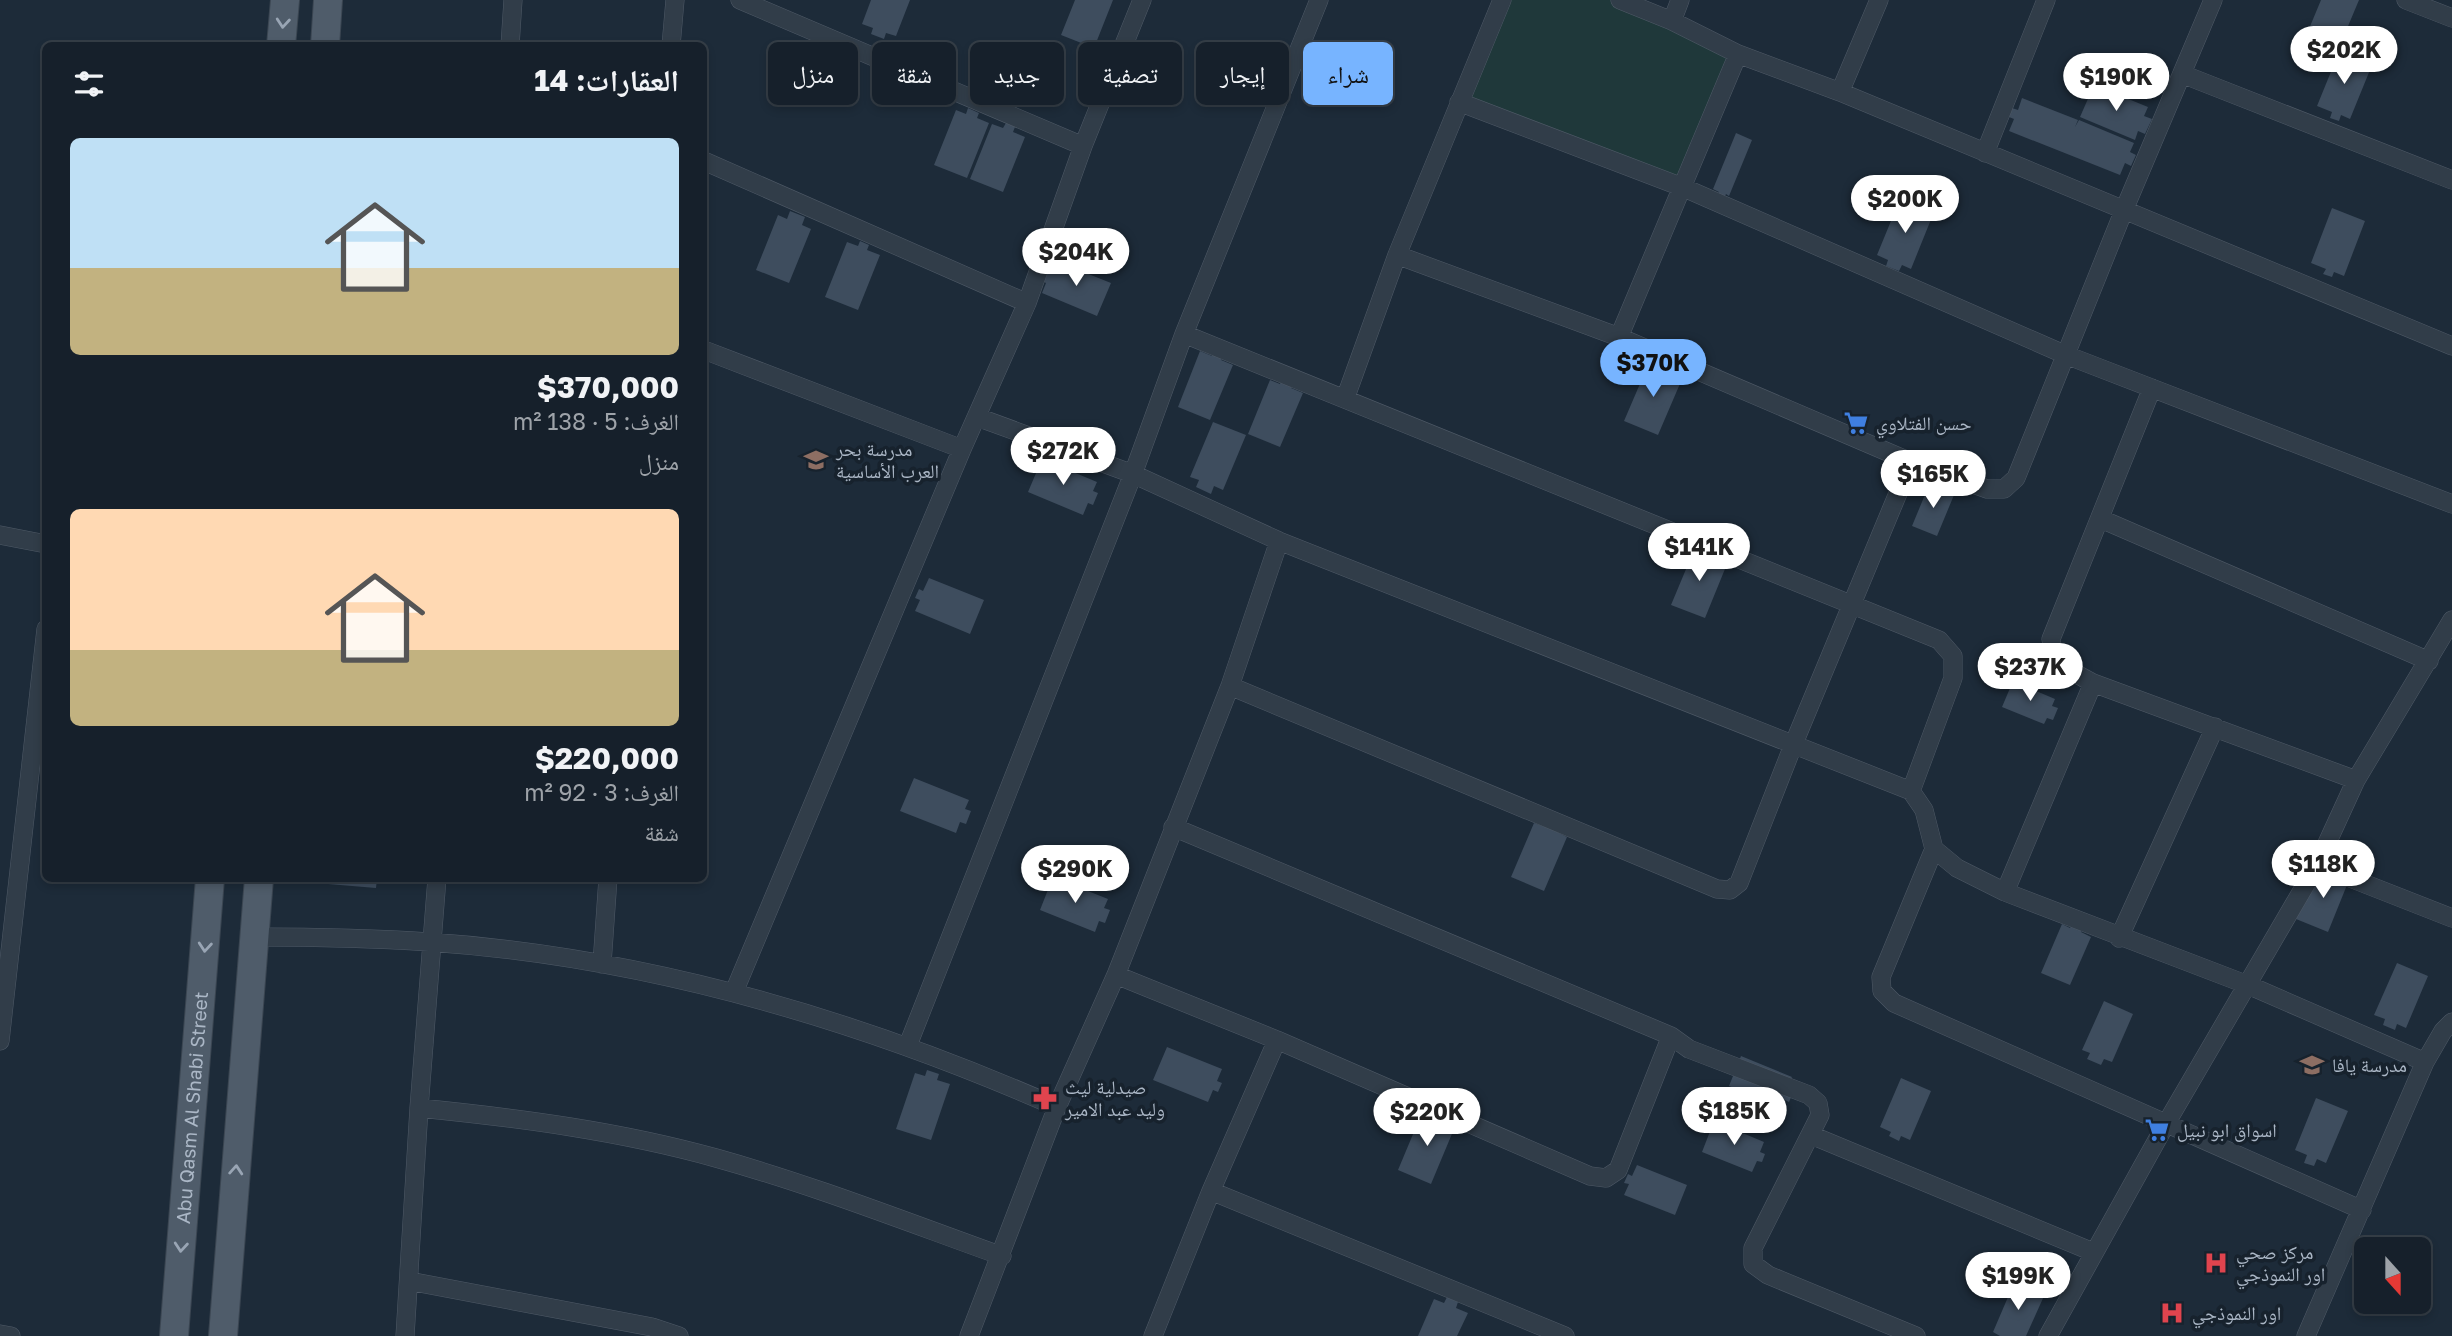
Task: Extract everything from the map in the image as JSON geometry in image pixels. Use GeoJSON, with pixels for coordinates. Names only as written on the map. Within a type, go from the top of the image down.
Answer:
{"type":"FeatureCollection","features":[{"type":"Feature","properties":{"kind":"main road"},"geometry":{"type":"LineString","coordinates":[[281,42],[285,0]]}},
{"type":"Feature","properties":{"kind":"main road"},"geometry":{"type":"LineString","coordinates":[[324,42],[328,0]]}},
{"type":"Feature","properties":{"kind":"main road","name":"Abu Qasm Al Shabi Street"},"geometry":{"type":"LineString","coordinates":[[174,1336],[210,882]]}},
{"type":"Feature","properties":{"kind":"main road"},"geometry":{"type":"LineString","coordinates":[[223,1336],[259,882]]}},
{"type":"Feature","properties":{"kind":"street"},"geometry":{"type":"LineString","coordinates":[[510,42],[513,0]]}},
{"type":"Feature","properties":{"kind":"street"},"geometry":{"type":"LineString","coordinates":[[671,42],[675,0]]}},
{"type":"Feature","properties":{"kind":"street"},"geometry":{"type":"LineString","coordinates":[[740,0],[1083,146]]}},
{"type":"Feature","properties":{"kind":"street"},"geometry":{"type":"LineString","coordinates":[[734,992],[962,449],[1027,303],[1083,146],[1142,0]]}},
{"type":"Feature","properties":{"kind":"street"},"geometry":{"type":"LineString","coordinates":[[908,1045],[1133,474],[1184,334],[1319,0]]}},
{"type":"Feature","properties":{"kind":"street"},"geometry":{"type":"LineString","coordinates":[[1345,399],[1397,255],[1502,0]]}},
{"type":"Feature","properties":{"kind":"street"},"geometry":{"type":"LineString","coordinates":[[1620,0],[1672,21],[1738,54],[1840,92],[2452,346]]}},
{"type":"Feature","properties":{"kind":"street"},"geometry":{"type":"LineString","coordinates":[[1672,21],[1681,0]]}},
{"type":"Feature","properties":{"kind":"street"},"geometry":{"type":"LineString","coordinates":[[1840,92],[1879,0]]}},
{"type":"Feature","properties":{"kind":"street"},"geometry":{"type":"LineString","coordinates":[[1985,153],[2046,0]]}},
{"type":"Feature","properties":{"kind":"street"},"geometry":{"type":"LineString","coordinates":[[1397,255],[1619,337],[1911,462],[1987,489],[2004,489],[2016,478],[2124,210],[2213,0]]}},
{"type":"Feature","properties":{"kind":"street"},"geometry":{"type":"LineString","coordinates":[[2406,0],[2452,18]]}},
{"type":"Feature","properties":{"kind":"street"},"geometry":{"type":"LineString","coordinates":[[1619,337],[1738,54]]}},
{"type":"Feature","properties":{"kind":"street"},"geometry":{"type":"LineString","coordinates":[[2182,74],[2452,180]]}},
{"type":"Feature","properties":{"kind":"street"},"geometry":{"type":"LineString","coordinates":[[1459,102],[1682,187],[2066,355],[2452,503]]}},
{"type":"Feature","properties":{"kind":"street"},"geometry":{"type":"LineString","coordinates":[[707,162],[1027,303]]}},
{"type":"Feature","properties":{"kind":"street"},"geometry":{"type":"LineString","coordinates":[[1184,334],[1939,640],[1953,656],[1953,678],[1911,791]]}},
{"type":"Feature","properties":{"kind":"street"},"geometry":{"type":"LineString","coordinates":[[707,350],[962,449]]}},
{"type":"Feature","properties":{"kind":"street"},"geometry":{"type":"LineString","coordinates":[[2152,388],[2051,639],[2052,651],[2061,665],[2092,683],[2356,780]]}},
{"type":"Feature","properties":{"kind":"street"},"geometry":{"type":"LineString","coordinates":[[977,416],[1133,474],[1279,541],[1911,791],[1924,810],[1934,849],[1957,868],[2005,892],[2248,985],[2425,1062]]}},
{"type":"Feature","properties":{"kind":"street"},"geometry":{"type":"LineString","coordinates":[[1230,686],[1717,888],[1730,890],[1740,883],[1794,743],[1911,462]]}},
{"type":"Feature","properties":{"kind":"street"},"geometry":{"type":"LineString","coordinates":[[2101,519],[2429,660]]}},
{"type":"Feature","properties":{"kind":"street"},"geometry":{"type":"LineString","coordinates":[[0,535],[42,543]]}},
{"type":"Feature","properties":{"kind":"street"},"geometry":{"type":"LineString","coordinates":[[970,1336],[1057,1107],[1116,975],[1230,686],[1279,541]]}},
{"type":"Feature","properties":{"kind":"street"},"geometry":{"type":"LineString","coordinates":[[2048,1336],[2167,1122],[2317,865],[2356,780],[2452,620]]}},
{"type":"Feature","properties":{"kind":"street"},"geometry":{"type":"LineString","coordinates":[[0,1041],[5,942],[42,660]]}},
{"type":"Feature","properties":{"kind":"street"},"geometry":{"type":"LineString","coordinates":[[2005,892],[2092,683]]}},
{"type":"Feature","properties":{"kind":"street"},"geometry":{"type":"LineString","coordinates":[[2119,937],[2216,727]]}},
{"type":"Feature","properties":{"kind":"street"},"geometry":{"type":"LineString","coordinates":[[1173,827],[1671,1036],[1689,1049],[1809,1095],[1818,1103],[1820,1115],[1753,1248],[1753,1264],[1768,1275],[1916,1336]]}},
{"type":"Feature","properties":{"kind":"street"},"geometry":{"type":"LineString","coordinates":[[1934,849],[1881,976],[1882,991],[1894,1003],[2362,1210]]}},
{"type":"Feature","properties":{"kind":"street"},"geometry":{"type":"LineString","coordinates":[[2317,865],[2452,918]]}},
{"type":"Feature","properties":{"kind":"street"},"geometry":{"type":"LineString","coordinates":[[405,1336],[437,882]]}},
{"type":"Feature","properties":{"kind":"street"},"geometry":{"type":"LineString","coordinates":[[602,964],[608,882]]}},
{"type":"Feature","properties":{"kind":"street"},"geometry":{"type":"LineString","coordinates":[[254,937],[342,937],[431,942],[602,964],[734,992],[822,1017],[908,1045],[1057,1107]]}},
{"type":"Feature","properties":{"kind":"street"},"geometry":{"type":"LineString","coordinates":[[1116,975],[1277,1040],[1590,1176],[1606,1178],[1618,1170],[1671,1036]]}},
{"type":"Feature","properties":{"kind":"street"},"geometry":{"type":"LineString","coordinates":[[2306,1336],[2425,1062],[2443,1031],[2452,1022]]}},
{"type":"Feature","properties":{"kind":"street"},"geometry":{"type":"LineString","coordinates":[[1153,1336],[1277,1040]]}},
{"type":"Feature","properties":{"kind":"street"},"geometry":{"type":"LineString","coordinates":[[419,1108],[567,1126],[641,1140],[713,1158],[785,1178],[1002,1256]]}},
{"type":"Feature","properties":{"kind":"street"},"geometry":{"type":"LineString","coordinates":[[1811,1135],[2093,1252]]}},
{"type":"Feature","properties":{"kind":"street"},"geometry":{"type":"LineString","coordinates":[[1212,1191],[1566,1336]]}},
{"type":"Feature","properties":{"kind":"street"},"geometry":{"type":"LineString","coordinates":[[409,1281],[652,1327],[679,1336]]}},
{"type":"Feature","properties":{"kind":"street"},"geometry":{"type":"LineString","coordinates":[[0,1334],[11,1336]]}},
{"type":"Feature","properties":{"kind":"green space"},"geometry":{"type":"Polygon","coordinates":[[[1502,0],[1613,0],[1738,54],[1682,187],[1459,102],[1502,0]]]}},
{"type":"Feature","properties":{"kind":"building"},"geometry":{"type":"Polygon","coordinates":[[[871,0],[910,0],[896,36],[886,33],[884,39],[871,34],[873,28],[862,24],[871,0]]]}},
{"type":"Feature","properties":{"kind":"building"},"geometry":{"type":"Polygon","coordinates":[[[1075,0],[1113,0],[1096,42],[1079,42],[1061,35],[1075,0]]]}},
{"type":"Feature","properties":{"kind":"building"},"geometry":{"type":"Polygon","coordinates":[[[2321,0],[2359,0],[2338,50],[2306,36],[2321,0]]]}},
{"type":"Feature","properties":{"kind":"building"},"geometry":{"type":"Polygon","coordinates":[[[2339,52],[2372,65],[2350,119],[2341,115],[2339,121],[2330,118],[2332,112],[2317,106],[2339,52]]]}},
{"type":"Feature","properties":{"kind":"building"},"geometry":{"type":"Polygon","coordinates":[[[2094,85],[2148,107],[2144,116],[2152,119],[2145,134],[2138,131],[2135,140],[2080,117],[2094,85]]]}},
{"type":"Feature","properties":{"kind":"building"},"geometry":{"type":"Polygon","coordinates":[[[2022,98],[2078,120],[2075,127],[2079,120],[2134,143],[2130,152],[2136,155],[2131,166],[2125,163],[2120,175],[2009,131],[2014,119],[2009,117],[2012,108],[2018,110],[2022,98]]]}},
{"type":"Feature","properties":{"kind":"building"},"geometry":{"type":"Polygon","coordinates":[[[968,108],[979,113],[977,118],[989,123],[967,178],[934,165],[956,110],[966,114],[968,108]]]}},
{"type":"Feature","properties":{"kind":"building"},"geometry":{"type":"Polygon","coordinates":[[[1006,123],[1015,127],[1013,132],[1025,137],[1003,192],[970,179],[992,124],[1003,128],[1006,123]]]}},
{"type":"Feature","properties":{"kind":"building"},"geometry":{"type":"Polygon","coordinates":[[[1736,133],[1752,140],[1729,196],[1726,194],[1724,198],[1717,195],[1719,192],[1713,189],[1736,133]]]}},
{"type":"Feature","properties":{"kind":"building"},"geometry":{"type":"Polygon","coordinates":[[[1900,199],[1934,212],[1911,269],[1902,265],[1899,271],[1886,266],[1888,260],[1877,255],[1900,199]]]}},
{"type":"Feature","properties":{"kind":"building"},"geometry":{"type":"Polygon","coordinates":[[[2332,208],[2365,221],[2344,276],[2334,272],[2332,277],[2323,274],[2326,269],[2311,263],[2332,208]]]}},
{"type":"Feature","properties":{"kind":"building"},"geometry":{"type":"Polygon","coordinates":[[[790,211],[805,217],[802,225],[811,229],[789,283],[756,270],[778,215],[787,219],[790,211]]]}},
{"type":"Feature","properties":{"kind":"building"},"geometry":{"type":"Polygon","coordinates":[[[860,241],[869,245],[867,250],[880,255],[858,310],[825,297],[847,242],[858,246],[860,241]]]}},
{"type":"Feature","properties":{"kind":"building"},"geometry":{"type":"Polygon","coordinates":[[[1056,261],[1111,283],[1097,316],[1042,293],[1046,283],[1042,281],[1045,271],[1051,273],[1056,261]]]}},
{"type":"Feature","properties":{"kind":"building"},"geometry":{"type":"Polygon","coordinates":[[[1200,351],[1212,356],[1214,351],[1223,355],[1221,360],[1233,365],[1210,420],[1178,407],[1200,351]]]}},
{"type":"Feature","properties":{"kind":"building"},"geometry":{"type":"Polygon","coordinates":[[[1662,364],[1671,368],[1669,373],[1682,379],[1658,435],[1624,421],[1648,365],[1659,370],[1662,364]]]}},
{"type":"Feature","properties":{"kind":"building"},"geometry":{"type":"Polygon","coordinates":[[[1282,378],[1294,382],[1291,388],[1303,393],[1280,447],[1248,434],[1270,380],[1280,384],[1282,378]]]}},
{"type":"Feature","properties":{"kind":"building"},"geometry":{"type":"Polygon","coordinates":[[[1213,422],[1246,435],[1223,490],[1214,486],[1211,494],[1196,487],[1199,480],[1190,477],[1213,422]]]}},
{"type":"Feature","properties":{"kind":"building"},"geometry":{"type":"Polygon","coordinates":[[[1042,459],[1097,482],[1093,491],[1098,493],[1093,505],[1088,503],[1083,515],[1028,492],[1042,459]]]}},
{"type":"Feature","properties":{"kind":"building"},"geometry":{"type":"Polygon","coordinates":[[[1938,484],[1947,487],[1945,491],[1954,495],[1937,536],[1912,526],[1929,485],[1936,488],[1938,484]]]}},
{"type":"Feature","properties":{"kind":"building"},"geometry":{"type":"Polygon","coordinates":[[[1694,550],[1716,553],[1715,559],[1727,564],[1705,618],[1671,605],[1694,550]]]}},
{"type":"Feature","properties":{"kind":"building"},"geometry":{"type":"Polygon","coordinates":[[[929,578],[984,600],[970,634],[915,611],[920,600],[915,598],[919,589],[923,591],[929,578]]]}},
{"type":"Feature","properties":{"kind":"building"},"geometry":{"type":"Polygon","coordinates":[[[2013,681],[2055,699],[2052,706],[2058,708],[2053,720],[2047,718],[2044,724],[2002,707],[2013,681]]]}},
{"type":"Feature","properties":{"kind":"building"},"geometry":{"type":"Polygon","coordinates":[[[914,778],[969,800],[965,809],[971,811],[966,824],[960,822],[956,833],[900,811],[914,778]]]}},
{"type":"Feature","properties":{"kind":"building"},"geometry":{"type":"Polygon","coordinates":[[[1547,822],[1557,826],[1555,831],[1567,837],[1544,891],[1511,877],[1534,823],[1545,827],[1547,822]]]}},
{"type":"Feature","properties":{"kind":"building"},"geometry":{"type":"Polygon","coordinates":[[[2318,867],[2349,880],[2328,932],[2296,919],[2318,867]]]}},
{"type":"Feature","properties":{"kind":"building"},"geometry":{"type":"Polygon","coordinates":[[[1053,877],[1108,899],[1104,908],[1110,910],[1105,923],[1099,921],[1095,932],[1040,910],[1053,877]]]}},
{"type":"Feature","properties":{"kind":"building"},"geometry":{"type":"Polygon","coordinates":[[[316,882],[377,882],[376,888],[316,882]]]}},
{"type":"Feature","properties":{"kind":"building"},"geometry":{"type":"Polygon","coordinates":[[[2073,923],[2082,928],[2081,932],[2091,937],[2070,985],[2041,973],[2062,924],[2070,928],[2073,923]]]}},
{"type":"Feature","properties":{"kind":"building"},"geometry":{"type":"Polygon","coordinates":[[[2397,963],[2428,976],[2406,1028],[2397,1024],[2395,1030],[2383,1025],[2385,1019],[2374,1015],[2397,963]]]}},
{"type":"Feature","properties":{"kind":"building"},"geometry":{"type":"Polygon","coordinates":[[[2104,1001],[2133,1014],[2112,1062],[2104,1059],[2101,1065],[2087,1059],[2090,1053],[2082,1050],[2104,1001]]]}},
{"type":"Feature","properties":{"kind":"building"},"geometry":{"type":"Polygon","coordinates":[[[1167,1047],[1222,1069],[1217,1081],[1222,1083],[1218,1092],[1213,1090],[1208,1102],[1153,1080],[1167,1047]]]}},
{"type":"Feature","properties":{"kind":"building"},"geometry":{"type":"Polygon","coordinates":[[[1741,1056],[1792,1077],[1788,1085],[1795,1088],[1789,1102],[1783,1099],[1779,1107],[1729,1086],[1741,1056]]]}},
{"type":"Feature","properties":{"kind":"building"},"geometry":{"type":"Polygon","coordinates":[[[927,1070],[939,1074],[937,1080],[950,1084],[931,1140],[896,1129],[915,1073],[925,1076],[927,1070]]]}},
{"type":"Feature","properties":{"kind":"building"},"geometry":{"type":"Polygon","coordinates":[[[1901,1078],[1931,1091],[1910,1140],[1901,1136],[1899,1141],[1889,1136],[1891,1132],[1880,1127],[1901,1078]]]}},
{"type":"Feature","properties":{"kind":"building"},"geometry":{"type":"Polygon","coordinates":[[[2316,1098],[2348,1111],[2326,1163],[2317,1159],[2314,1166],[2304,1163],[2307,1155],[2295,1150],[2316,1098]]]}},
{"type":"Feature","properties":{"kind":"building"},"geometry":{"type":"Polygon","coordinates":[[[1433,1112],[1449,1119],[1446,1125],[1454,1129],[1431,1184],[1398,1170],[1421,1115],[1430,1119],[1433,1112]]]}},
{"type":"Feature","properties":{"kind":"building"},"geometry":{"type":"Polygon","coordinates":[[[1714,1121],[1764,1142],[1760,1152],[1765,1154],[1762,1162],[1757,1161],[1752,1172],[1702,1152],[1714,1121]]]}},
{"type":"Feature","properties":{"kind":"building"},"geometry":{"type":"Polygon","coordinates":[[[1637,1165],[1687,1185],[1675,1215],[1624,1195],[1629,1184],[1624,1183],[1628,1174],[1632,1176],[1637,1165]]]}},
{"type":"Feature","properties":{"kind":"building"},"geometry":{"type":"Polygon","coordinates":[[[2014,1283],[2044,1296],[2026,1336],[2000,1336],[1993,1332],[2014,1283]]]}},
{"type":"Feature","properties":{"kind":"building"},"geometry":{"type":"Polygon","coordinates":[[[1447,1297],[1458,1302],[1456,1308],[1468,1313],[1457,1336],[1418,1336],[1434,1299],[1444,1303],[1447,1297]]]}},
{"type":"Feature","properties":{"kind":"place","name":"حسن الفتلاوي"},"geometry":{"type":"Point","coordinates":[1856,423]}},
{"type":"Feature","properties":{"kind":"place","name":"مدرسة بحر العرب الأساسية"},"geometry":{"type":"Point","coordinates":[816,460]}},
{"type":"Feature","properties":{"kind":"place","name":"مدرسة يافا"},"geometry":{"type":"Point","coordinates":[2312,1065]}},
{"type":"Feature","properties":{"kind":"place","name":"صيدلية ليث وليد عبد الامير"},"geometry":{"type":"Point","coordinates":[1045,1098]}},
{"type":"Feature","properties":{"kind":"place","name":"اسواق ابو نبيل"},"geometry":{"type":"Point","coordinates":[2157,1130]}},
{"type":"Feature","properties":{"kind":"place","name":"مركز صحي اور النموذجي"},"geometry":{"type":"Point","coordinates":[2216,1263]}},
{"type":"Feature","properties":{"kind":"place","name":"اور النموذجي"},"geometry":{"type":"Point","coordinates":[2172,1313]}}]}
